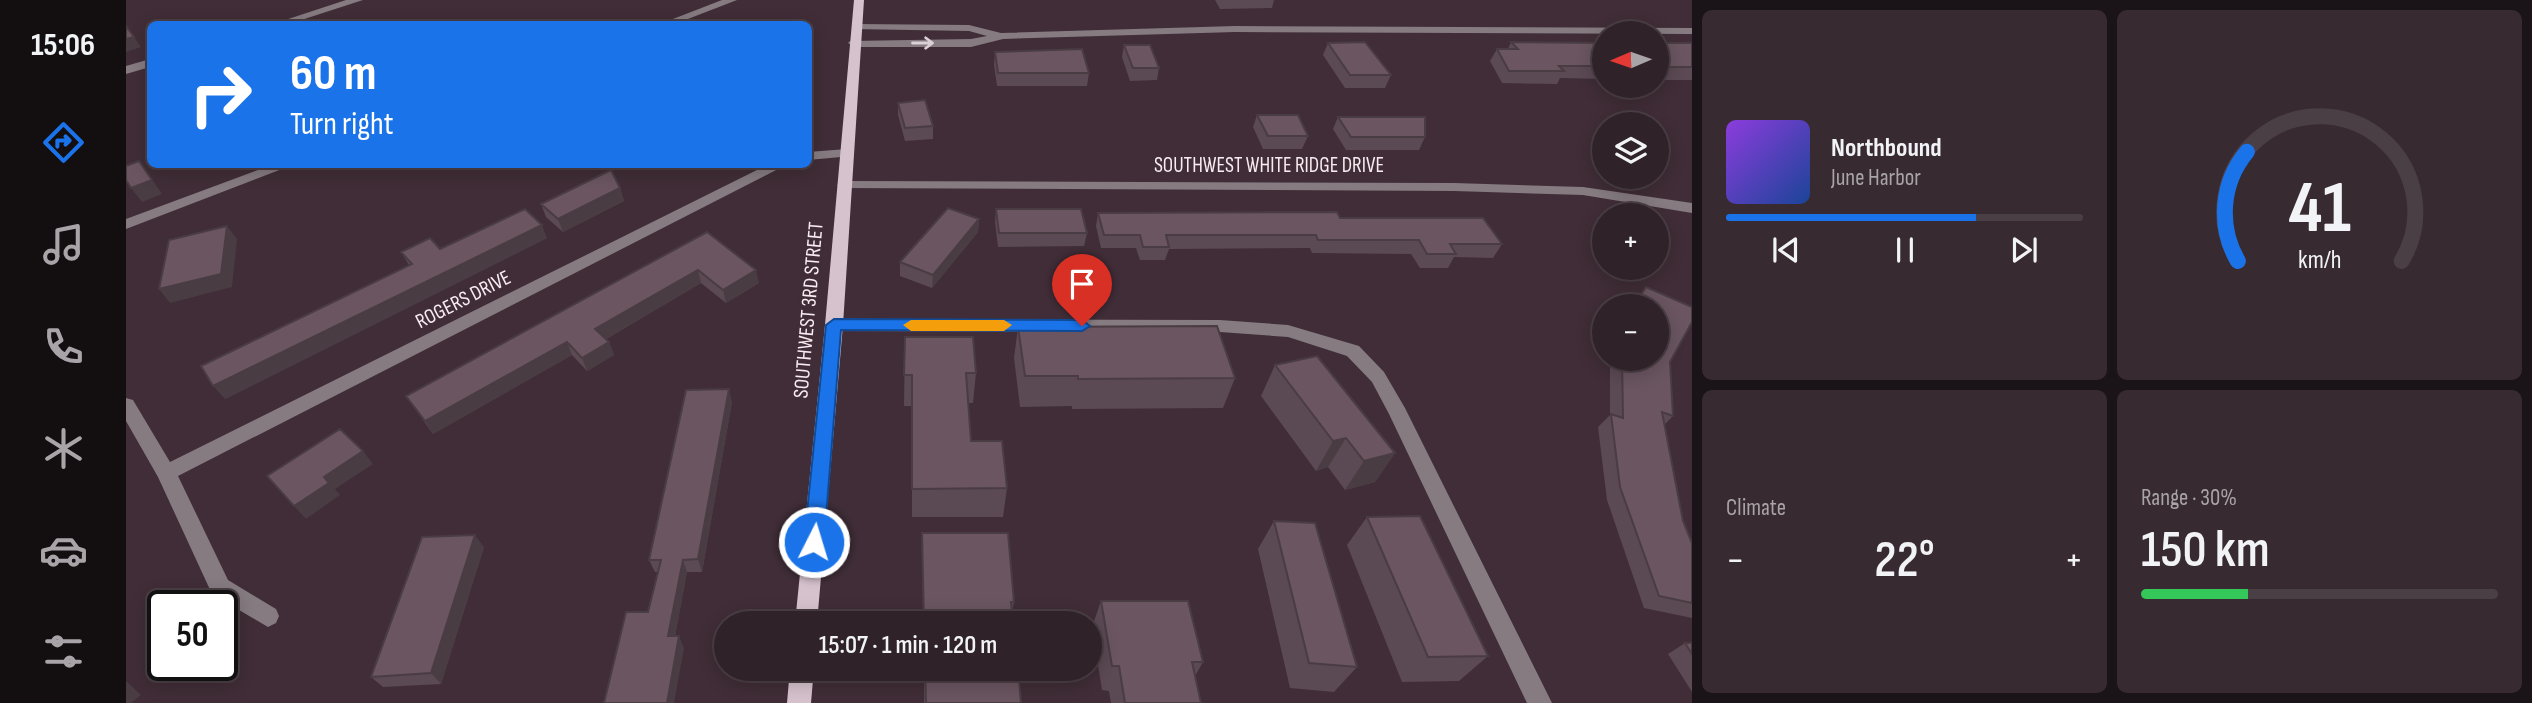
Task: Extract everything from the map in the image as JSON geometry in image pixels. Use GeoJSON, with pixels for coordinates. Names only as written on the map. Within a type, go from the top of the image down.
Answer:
{"type":"FeatureCollection","features":[{"type":"Feature","properties":{"kind":"main road","name":"SOUTHWEST 3RD STREET"},"geometry":{"type":"LineString","coordinates":[[807,611],[834,325],[859,0]]}},
{"type":"Feature","properties":{"kind":"main road"},"geometry":{"type":"LineString","coordinates":[[799,703],[801,681]]}},
{"type":"Feature","properties":{"kind":"street"},"geometry":{"type":"LineString","coordinates":[[289,21],[358,0]]}},
{"type":"Feature","properties":{"kind":"street"},"geometry":{"type":"LineString","coordinates":[[674,21],[733,0]]}},
{"type":"Feature","properties":{"kind":"street"},"geometry":{"type":"LineString","coordinates":[[855,35],[971,43],[1003,36],[1235,29],[1692,31]]}},
{"type":"Feature","properties":{"kind":"street"},"geometry":{"type":"LineString","coordinates":[[126,69],[147,64]]}},
{"type":"Feature","properties":{"kind":"street"},"geometry":{"type":"LineString","coordinates":[[812,156],[847,153]]}},
{"type":"Feature","properties":{"kind":"street"},"geometry":{"type":"LineString","coordinates":[[126,225],[277,168]]}},
{"type":"Feature","properties":{"kind":"street","name":"ROGERS DRIVE"},"geometry":{"type":"LineString","coordinates":[[166,473],[773,168]]}},
{"type":"Feature","properties":{"kind":"street","name":"SOUTHWEST WHITE RIDGE DRIVE"},"geometry":{"type":"LineString","coordinates":[[844,186],[1454,187],[1583,191],[1692,208]]}},
{"type":"Feature","properties":{"kind":"street"},"geometry":{"type":"LineString","coordinates":[[834,325],[1220,326],[1287,331],[1353,351],[1378,377],[1398,413],[1540,703]]}},
{"type":"Feature","properties":{"kind":"street"},"geometry":{"type":"LineString","coordinates":[[126,405],[166,473],[220,587],[268,616]]}},
{"type":"Feature","properties":{"kind":"building"},"geometry":{"type":"Polygon","coordinates":[[[126,26],[134,37],[126,39],[126,26]]]}},
{"type":"Feature","properties":{"kind":"building"},"geometry":{"type":"Polygon","coordinates":[[[1365,42],[1391,75],[1350,75],[1328,43],[1365,42]]]}},
{"type":"Feature","properties":{"kind":"building"},"geometry":{"type":"Polygon","coordinates":[[[1511,42],[1592,43],[1592,66],[1559,66],[1564,71],[1509,71],[1497,49],[1518,49],[1511,42]]]}},
{"type":"Feature","properties":{"kind":"building"},"geometry":{"type":"Polygon","coordinates":[[[1670,43],[1692,43],[1692,67],[1670,67],[1670,43]]]}},
{"type":"Feature","properties":{"kind":"building"},"geometry":{"type":"Polygon","coordinates":[[[1124,45],[1150,45],[1159,68],[1133,68],[1124,45]]]}},
{"type":"Feature","properties":{"kind":"building"},"geometry":{"type":"Polygon","coordinates":[[[1082,49],[1089,73],[998,73],[995,52],[1082,49]]]}},
{"type":"Feature","properties":{"kind":"building"},"geometry":{"type":"Polygon","coordinates":[[[925,100],[933,126],[905,128],[898,103],[925,100]]]}},
{"type":"Feature","properties":{"kind":"building"},"geometry":{"type":"Polygon","coordinates":[[[1257,115],[1298,115],[1308,136],[1268,136],[1257,115]]]}},
{"type":"Feature","properties":{"kind":"building"},"geometry":{"type":"Polygon","coordinates":[[[1338,117],[1425,117],[1425,137],[1351,137],[1338,117]]]}},
{"type":"Feature","properties":{"kind":"building"},"geometry":{"type":"Polygon","coordinates":[[[139,161],[152,180],[131,188],[126,180],[126,166],[139,161]]]}},
{"type":"Feature","properties":{"kind":"building"},"geometry":{"type":"Polygon","coordinates":[[[611,170],[620,188],[558,219],[541,204],[611,170]]]}},
{"type":"Feature","properties":{"kind":"building"},"geometry":{"type":"Polygon","coordinates":[[[948,208],[979,219],[933,275],[900,262],[948,208]]]}},
{"type":"Feature","properties":{"kind":"building"},"geometry":{"type":"Polygon","coordinates":[[[525,209],[542,225],[213,386],[201,366],[412,264],[401,252],[430,238],[440,249],[525,209]]]}},
{"type":"Feature","properties":{"kind":"building"},"geometry":{"type":"Polygon","coordinates":[[[996,209],[1081,209],[1087,233],[999,233],[996,209]]]}},
{"type":"Feature","properties":{"kind":"building"},"geometry":{"type":"Polygon","coordinates":[[[1337,212],[1340,218],[1483,218],[1502,244],[1450,244],[1456,254],[1427,254],[1419,240],[1318,240],[1316,235],[1166,235],[1169,247],[1143,247],[1140,235],[1104,235],[1098,213],[1337,212]]]}},
{"type":"Feature","properties":{"kind":"building"},"geometry":{"type":"Polygon","coordinates":[[[227,226],[221,274],[159,289],[169,240],[227,226]]]}},
{"type":"Feature","properties":{"kind":"building"},"geometry":{"type":"Polygon","coordinates":[[[707,232],[756,270],[723,290],[698,270],[595,329],[609,342],[582,358],[567,342],[425,421],[406,396],[707,232]]]}},
{"type":"Feature","properties":{"kind":"building"},"geometry":{"type":"Polygon","coordinates":[[[1646,287],[1662,294],[1642,294],[1646,287]]]}},
{"type":"Feature","properties":{"kind":"building"},"geometry":{"type":"Polygon","coordinates":[[[1669,297],[1692,307],[1692,322],[1670,362],[1673,416],[1662,412],[1683,521],[1692,543],[1692,603],[1659,596],[1620,487],[1611,414],[1623,418],[1622,371],[1669,371],[1669,297]]]}},
{"type":"Feature","properties":{"kind":"building"},"geometry":{"type":"Polygon","coordinates":[[[1217,326],[1235,378],[1078,379],[1078,376],[1025,376],[1018,327],[1217,326]]]}},
{"type":"Feature","properties":{"kind":"building"},"geometry":{"type":"Polygon","coordinates":[[[905,337],[973,337],[976,373],[966,373],[971,441],[1002,441],[1007,488],[912,489],[912,375],[904,375],[905,337]]]}},
{"type":"Feature","properties":{"kind":"building"},"geometry":{"type":"Polygon","coordinates":[[[1317,356],[1395,453],[1364,461],[1346,438],[1333,441],[1275,365],[1317,356]]]}},
{"type":"Feature","properties":{"kind":"building"},"geometry":{"type":"Polygon","coordinates":[[[729,389],[698,559],[683,560],[668,636],[679,636],[667,703],[604,703],[626,612],[648,612],[661,560],[649,560],[686,390],[729,389]]]}},
{"type":"Feature","properties":{"kind":"building"},"geometry":{"type":"Polygon","coordinates":[[[340,429],[363,451],[324,477],[329,483],[294,506],[267,476],[340,429]]]}},
{"type":"Feature","properties":{"kind":"building"},"geometry":{"type":"Polygon","coordinates":[[[1420,516],[1488,656],[1428,657],[1367,517],[1420,516]]]}},
{"type":"Feature","properties":{"kind":"building"},"geometry":{"type":"Polygon","coordinates":[[[1274,521],[1315,523],[1357,667],[1309,663],[1274,521]]]}},
{"type":"Feature","properties":{"kind":"building"},"geometry":{"type":"Polygon","coordinates":[[[922,533],[1008,533],[1014,602],[1011,602],[1012,611],[924,611],[922,533]]]}},
{"type":"Feature","properties":{"kind":"building"},"geometry":{"type":"Polygon","coordinates":[[[475,535],[431,673],[371,677],[422,537],[475,535]]]}},
{"type":"Feature","properties":{"kind":"building"},"geometry":{"type":"Polygon","coordinates":[[[1101,601],[1188,601],[1203,662],[1192,662],[1201,703],[1125,703],[1119,666],[1112,666],[1101,601]]]}},
{"type":"Feature","properties":{"kind":"building"},"geometry":{"type":"Polygon","coordinates":[[[1685,643],[1692,643],[1692,654],[1685,643]]]}},
{"type":"Feature","properties":{"kind":"building"},"geometry":{"type":"Polygon","coordinates":[[[925,681],[1019,681],[1021,703],[926,703],[925,681]]]}},
{"type":"Feature","properties":{"kind":"slow traffic"},"geometry":{"type":"LineString","coordinates":[[911,325],[1004,325]]}},
{"type":"Feature","properties":{"kind":"route"},"geometry":{"type":"LineString","coordinates":[[814,542],[834,325],[1082,326]]}}]}
